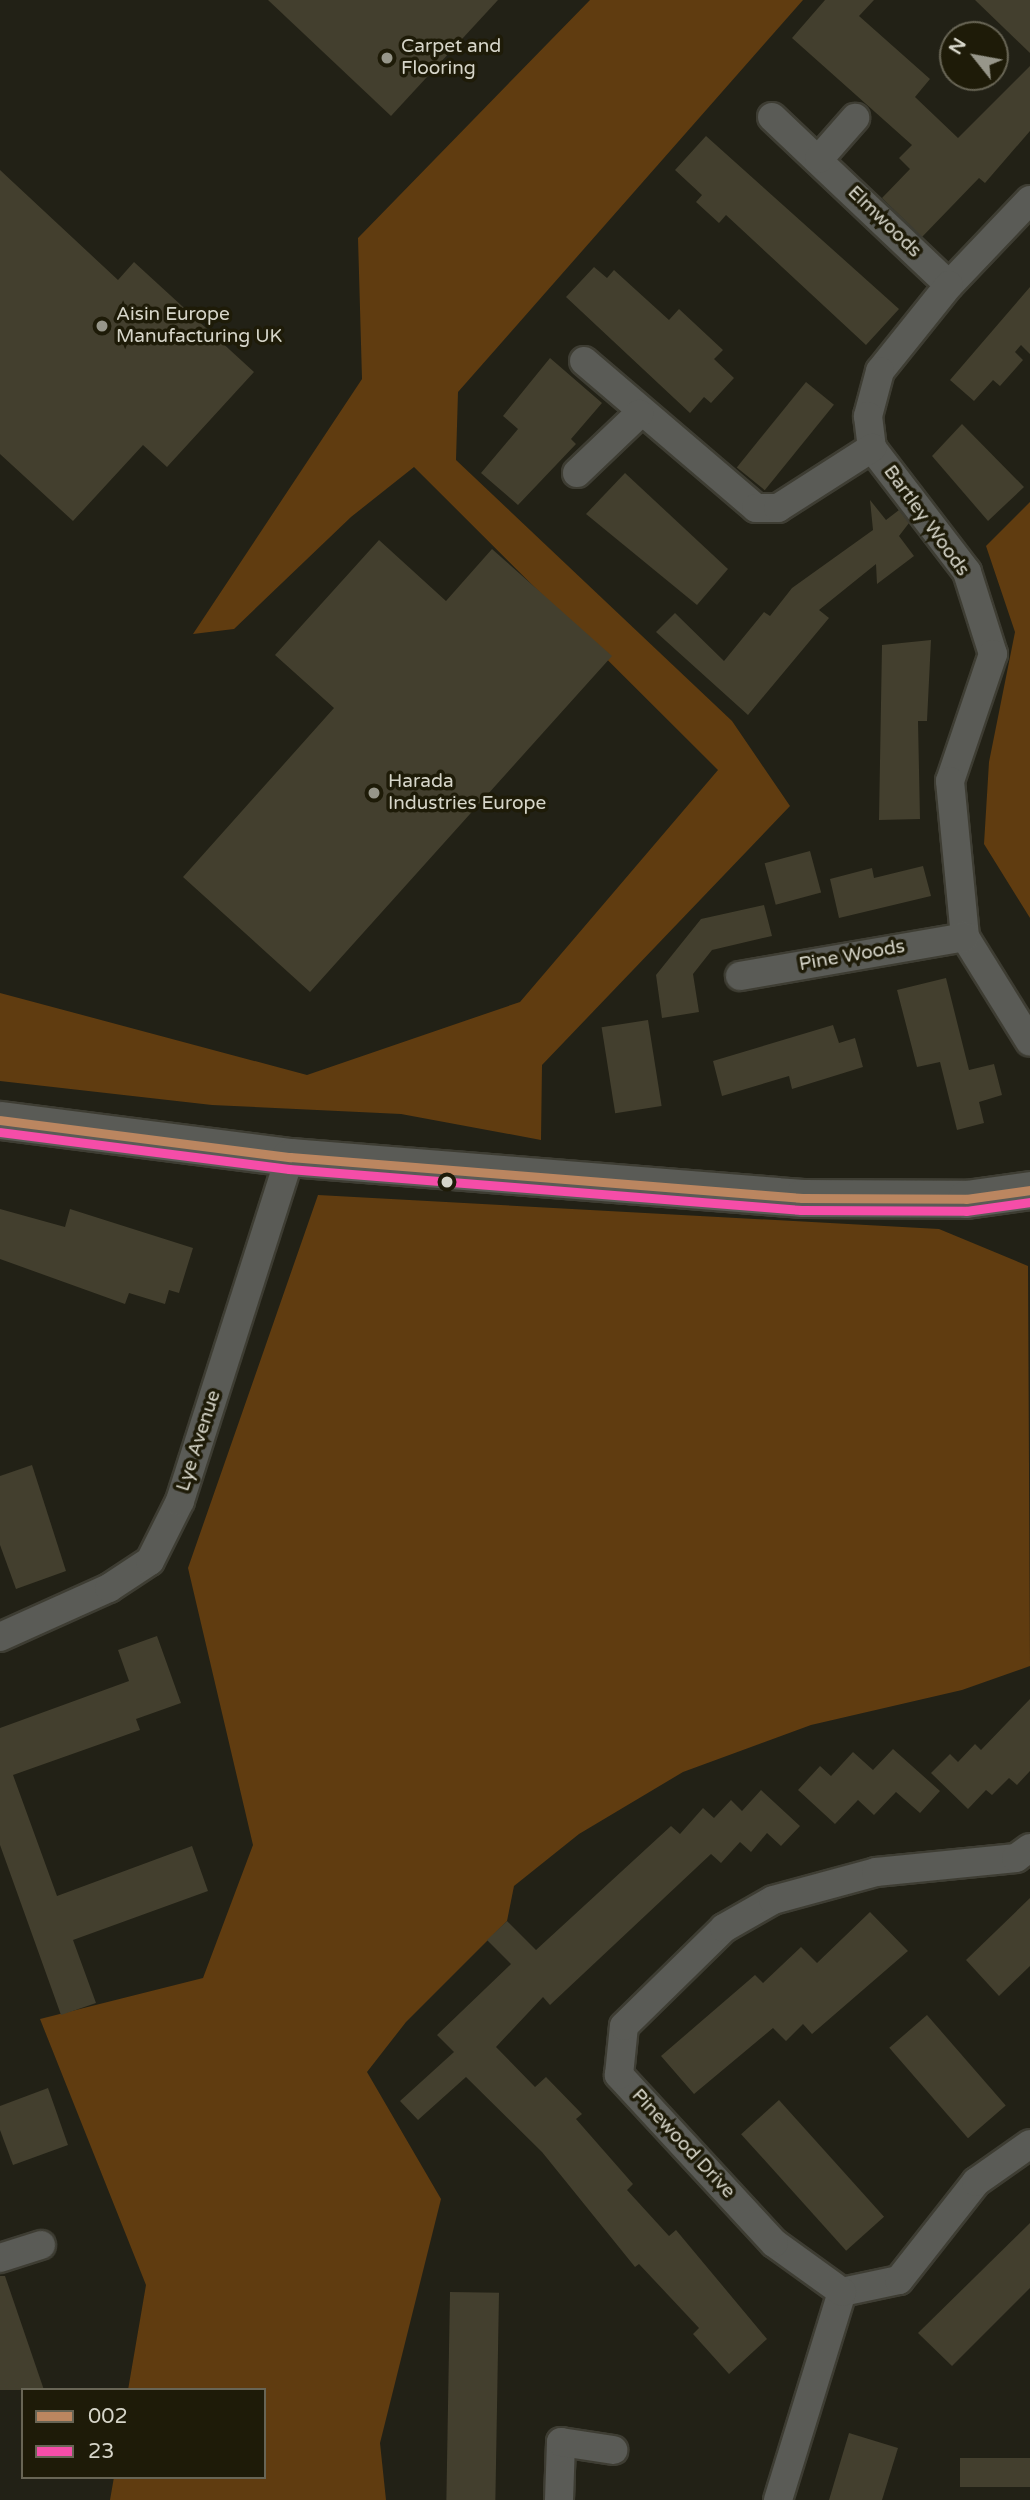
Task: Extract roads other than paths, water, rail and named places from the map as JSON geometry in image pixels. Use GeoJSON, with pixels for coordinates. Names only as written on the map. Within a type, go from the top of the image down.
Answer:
{"type":"FeatureCollection","features":[{"type":"Feature","properties":{"kind":"street","name":"Elmwoods"},"geometry":{"type":"LineString","coordinates":[[772,117],[820,159],[949,285]]}},
{"type":"Feature","properties":{"kind":"street"},"geometry":{"type":"LineString","coordinates":[[820,159],[855,118]]}},
{"type":"Feature","properties":{"kind":"street","name":"Bartley Woods"},"geometry":{"type":"LineString","coordinates":[[1030,200],[949,285],[880,371],[868,416],[872,448],[967,572],[993,654],[950,781],[965,937],[1030,1042]]}},
{"type":"Feature","properties":{"kind":"street"},"geometry":{"type":"LineString","coordinates":[[584,360],[639,414],[755,508],[779,508],[872,448]]}},
{"type":"Feature","properties":{"kind":"street"},"geometry":{"type":"LineString","coordinates":[[578,473],[639,414]]}},
{"type":"Feature","properties":{"kind":"street","name":"Pine Woods"},"geometry":{"type":"LineString","coordinates":[[740,976],[965,937]]}},
{"type":"Feature","properties":{"kind":"street"},"geometry":{"type":"LineString","coordinates":[[0,1120],[290,1157],[802,1198],[967,1199],[1030,1191]]}},
{"type":"Feature","properties":{"kind":"street","name":"Lye Avenue"},"geometry":{"type":"LineString","coordinates":[[0,1637],[109,1588],[150,1561],[180,1501],[290,1157]]}},
{"type":"Feature","properties":{"kind":"street","name":"Pinewood Drive"},"geometry":{"type":"LineString","coordinates":[[842,2292],[774,2243],[619,2075],[624,2026],[724,1928],[773,1900],[876,1872],[1016,1858],[1030,1848]]}},
{"type":"Feature","properties":{"kind":"street"},"geometry":{"type":"LineString","coordinates":[[778,2500],[842,2292],[899,2280],[976,2182],[1030,2144]]}},
{"type":"Feature","properties":{"kind":"street"},"geometry":{"type":"LineString","coordinates":[[0,2258],[41,2245]]}},
{"type":"Feature","properties":{"kind":"street"},"geometry":{"type":"LineString","coordinates":[[559,2500],[561,2442],[613,2450]]}},
{"type":"Feature","properties":{"kind":"place","name":"Carpet and Flooring"},"geometry":{"type":"Point","coordinates":[387,58]}},
{"type":"Feature","properties":{"kind":"place","name":"Aisin Europe Manufacturing UK"},"geometry":{"type":"Point","coordinates":[102,326]}},
{"type":"Feature","properties":{"kind":"place","name":"Harada Industries Europe"},"geometry":{"type":"Point","coordinates":[374,793]}}]}
